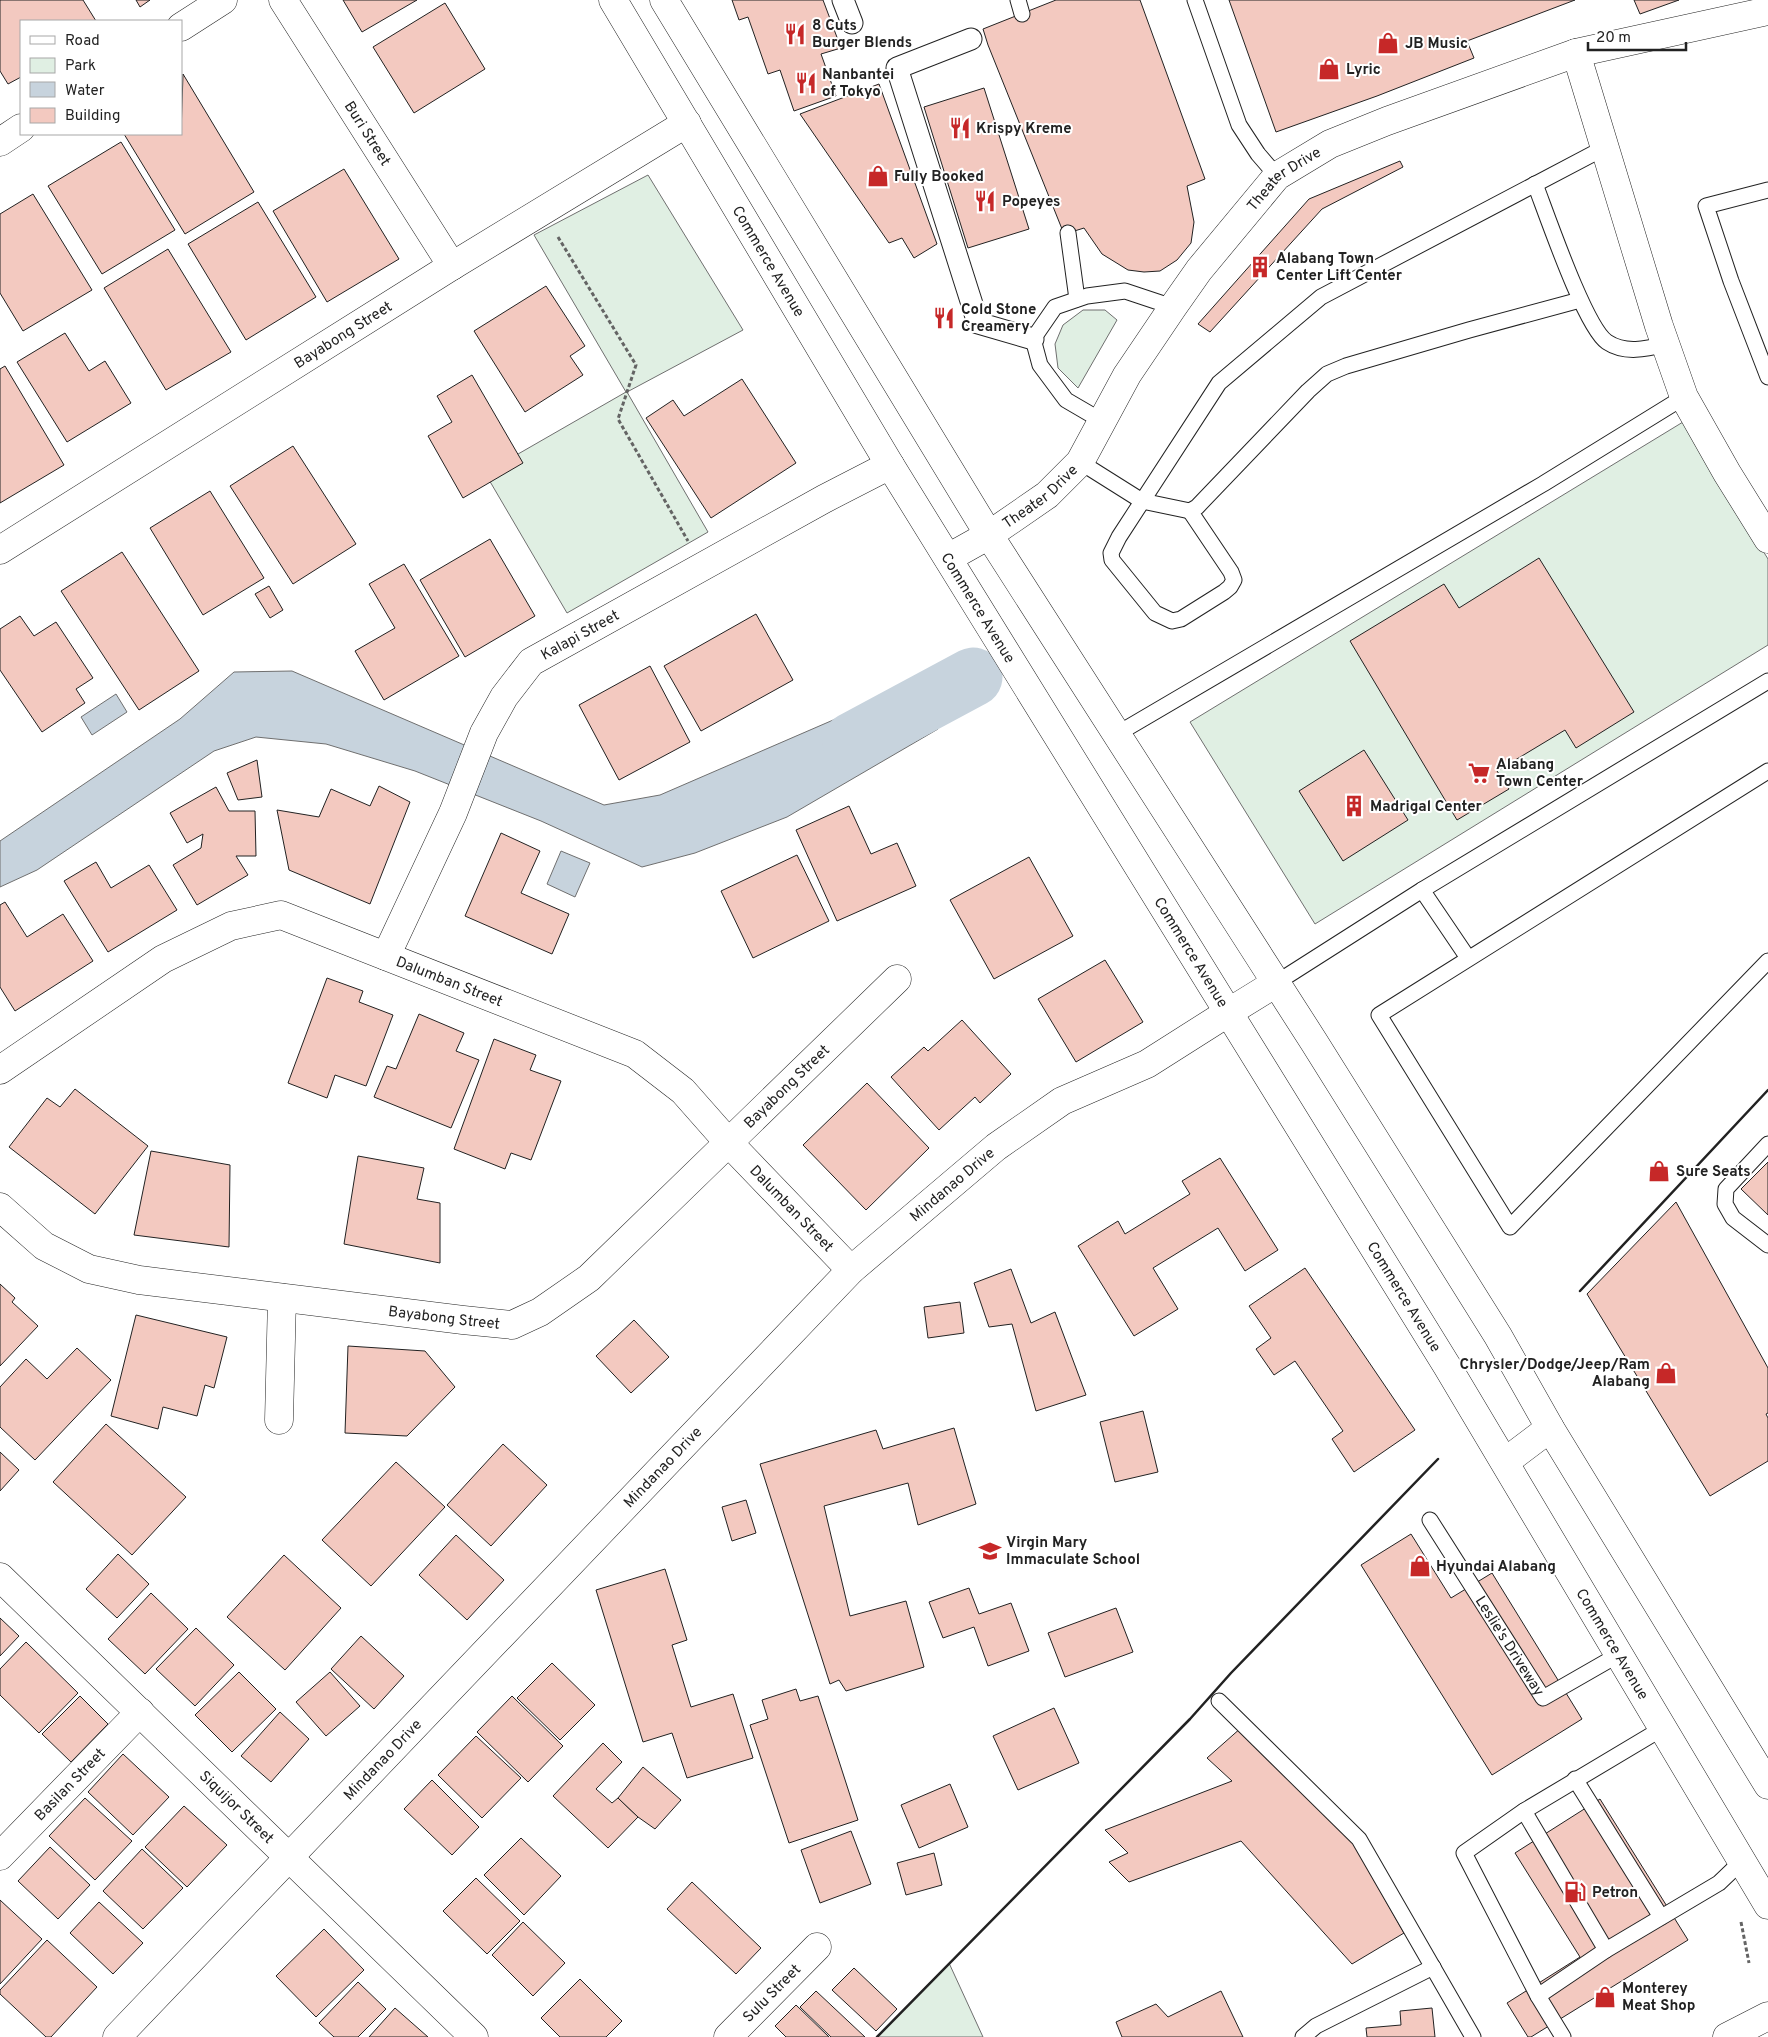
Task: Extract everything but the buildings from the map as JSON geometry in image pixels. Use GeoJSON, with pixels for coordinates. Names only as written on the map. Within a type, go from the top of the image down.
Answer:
{"type":"FeatureCollection","features":[{"type":"Feature","properties":{"kind":"street"},"geometry":{"type":"LineString","coordinates":[[182,26],[224,0]]}},
{"type":"Feature","properties":{"kind":"street","name":"Buri Street"},"geometry":{"type":"LineString","coordinates":[[284,0],[452,266]]}},
{"type":"Feature","properties":{"kind":"street","name":"Commerce Avenue"},"geometry":{"type":"LineString","coordinates":[[612,0],[890,465],[1447,1366],[1768,1905]]}},
{"type":"Feature","properties":{"kind":"street"},"geometry":{"type":"LineString","coordinates":[[664,0],[989,535],[1276,983],[1498,1336],[1550,1428],[1768,1785]]}},
{"type":"Feature","properties":{"kind":"street"},"geometry":{"type":"LineString","coordinates":[[843,0],[852,23]]}},
{"type":"Feature","properties":{"kind":"street","name":"Theater Drive"},"geometry":{"type":"LineString","coordinates":[[948,558],[989,535],[1054,489],[1080,462],[1127,375],[1173,307],[1199,270],[1277,176],[1338,141],[1387,121],[1576,52],[1768,12]]}},
{"type":"Feature","properties":{"kind":"street"},"geometry":{"type":"LineString","coordinates":[[971,40],[897,68],[978,323],[1033,339]]}},
{"type":"Feature","properties":{"kind":"street"},"geometry":{"type":"LineString","coordinates":[[1576,52],[1604,148],[1684,397],[1727,473],[1768,539]]}},
{"type":"Feature","properties":{"kind":"street","name":"Bayabong Street"},"geometry":{"type":"LineString","coordinates":[[0,550],[452,266],[687,123]]}},
{"type":"Feature","properties":{"kind":"street","name":"Kalapi Street"},"geometry":{"type":"LineString","coordinates":[[386,956],[454,813],[484,733],[504,697],[531,662],[824,499],[890,465]]}},
{"type":"Feature","properties":{"kind":"street","name":"Dalumban Street"},"geometry":{"type":"LineString","coordinates":[[0,1070],[163,959],[231,926],[282,915],[634,1054],[683,1092],[728,1142],[852,1270]]}},
{"type":"Feature","properties":{"kind":"street","name":"Bayabong Street"},"geometry":{"type":"LineString","coordinates":[[0,1207],[44,1246],[89,1269],[139,1280],[512,1325],[540,1312],[589,1278],[896,979]]}},
{"type":"Feature","properties":{"kind":"street","name":"Mindanao Drive"},"geometry":{"type":"LineString","coordinates":[[117,2037],[852,1270],[996,1148],[1062,1101],[1147,1064],[1276,983]]}},
{"type":"Feature","properties":{"kind":"street"},"geometry":{"type":"LineString","coordinates":[[279,1420],[282,1298]]}},
{"type":"Feature","properties":{"kind":"street"},"geometry":{"type":"LineString","coordinates":[[1504,1462],[1550,1428]]}},
{"type":"Feature","properties":{"kind":"street","name":"Siquijor Street"},"geometry":{"type":"LineString","coordinates":[[0,1577],[474,2037]]}},
{"type":"Feature","properties":{"kind":"street","name":"Basilan Street"},"geometry":{"type":"LineString","coordinates":[[0,1856],[140,1712]]}},
{"type":"Feature","properties":{"kind":"street","name":"Sulu Street"},"geometry":{"type":"LineString","coordinates":[[728,2037],[817,1947]]}},
{"type":"Feature","properties":{"kind":"street"},"geometry":{"type":"LineString","coordinates":[[1727,2037],[1768,2016]]}},
{"type":"Feature","properties":{"kind":"lane"},"geometry":{"type":"LineString","coordinates":[[1195,0],[1239,125],[1258,154],[1277,176]]}},
{"type":"Feature","properties":{"kind":"lane"},"geometry":{"type":"LineString","coordinates":[[1190,511],[1231,572],[1234,580],[1224,592],[1182,619],[1172,621],[1155,613],[1112,560],[1111,552],[1219,383],[1321,297],[1604,148]]}},
{"type":"Feature","properties":{"kind":"lane"},"geometry":{"type":"LineString","coordinates":[[1535,184],[1580,300],[1598,334],[1607,342],[1618,347],[1634,350],[1666,344]]}},
{"type":"Feature","properties":{"kind":"lane"},"geometry":{"type":"LineString","coordinates":[[1768,190],[1706,206],[1731,281],[1768,377]]}},
{"type":"Feature","properties":{"kind":"lane"},"geometry":{"type":"LineString","coordinates":[[1068,233],[1077,299]]}},
{"type":"Feature","properties":{"kind":"lane"},"geometry":{"type":"LineString","coordinates":[[1102,421],[1066,400],[1040,365],[1033,339],[1055,307],[1087,296],[1125,291],[1173,307]]}},
{"type":"Feature","properties":{"kind":"lane"},"geometry":{"type":"LineString","coordinates":[[1080,462],[1142,501],[1190,511],[1197,507],[1308,391],[1327,374],[1469,330],[1580,300]]}},
{"type":"Feature","properties":{"kind":"lane"},"geometry":{"type":"LineString","coordinates":[[1117,734],[1534,489],[1684,397]]}},
{"type":"Feature","properties":{"kind":"lane"},"geometry":{"type":"LineString","coordinates":[[1276,983],[1422,890],[1768,681]]}},
{"type":"Feature","properties":{"kind":"lane"},"geometry":{"type":"LineString","coordinates":[[1768,771],[1379,1015],[1510,1227],[1768,962]]}},
{"type":"Feature","properties":{"kind":"lane"},"geometry":{"type":"LineString","coordinates":[[1422,890],[1468,958]]}},
{"type":"Feature","properties":{"kind":"lane"},"geometry":{"type":"LineString","coordinates":[[1768,1144],[1726,1189],[1725,1204],[1733,1218],[1768,1245]]}},
{"type":"Feature","properties":{"kind":"lane","name":"Leslie's Driveway"},"geometry":{"type":"LineString","coordinates":[[1430,1520],[1543,1698],[1618,1655]]}},
{"type":"Feature","properties":{"kind":"lane"},"geometry":{"type":"LineString","coordinates":[[1219,1701],[1359,1839],[1473,2037]]}},
{"type":"Feature","properties":{"kind":"lane"},"geometry":{"type":"LineString","coordinates":[[1562,2037],[1538,1996],[1464,1853],[1524,1810],[1663,1728]]}},
{"type":"Feature","properties":{"kind":"lane"},"geometry":{"type":"LineString","coordinates":[[1575,1779],[1661,1917]]}},
{"type":"Feature","properties":{"kind":"lane"},"geometry":{"type":"LineString","coordinates":[[1524,1810],[1606,1950]]}},
{"type":"Feature","properties":{"kind":"lane"},"geometry":{"type":"LineString","coordinates":[[1538,1996],[1606,1950],[1719,1883],[1742,1861]]}},
{"type":"Feature","properties":{"kind":"lane"},"geometry":{"type":"LineString","coordinates":[[1303,2037],[1316,2026],[1434,1967]]}},
{"type":"Feature","properties":{"kind":"path"},"geometry":{"type":"LineString","coordinates":[[542,211],[636,365],[618,419],[703,566]]}},
{"type":"Feature","properties":{"kind":"green space"},"geometry":{"type":"Polygon","coordinates":[[[648,175],[743,330],[627,392],[708,532],[567,613],[485,473],[626,392],[534,235],[648,175]]]}},
{"type":"Feature","properties":{"kind":"green space"},"geometry":{"type":"Polygon","coordinates":[[[1083,310],[1105,310],[1117,320],[1078,388],[1058,368],[1055,344],[1063,325],[1083,310]]]}},
{"type":"Feature","properties":{"kind":"green space"},"geometry":{"type":"Polygon","coordinates":[[[1683,422],[1768,559],[1768,645],[1315,924],[1190,722],[1683,422]]]}},
{"type":"Feature","properties":{"kind":"green space"},"geometry":{"type":"Polygon","coordinates":[[[949,1963],[983,2037],[877,2037],[949,1963]]]}},
{"type":"Feature","properties":{"kind":"water"},"geometry":{"type":"Polygon","coordinates":[[[292,671],[604,805],[660,795],[914,685],[938,729],[787,817],[695,853],[642,867],[541,821],[415,771],[326,744],[256,737],[214,751],[37,870],[0,887],[0,841],[180,719],[234,672],[292,671]]]}},
{"type":"Feature","properties":{"kind":"water"},"geometry":{"type":"Polygon","coordinates":[[[116,694],[127,712],[92,735],[81,717],[116,694]]]}},
{"type":"Feature","properties":{"kind":"water"},"geometry":{"type":"Polygon","coordinates":[[[561,851],[590,863],[575,897],[547,884],[561,851]]]}},
{"type":"Feature","properties":{"kind":"waterway"},"geometry":{"type":"LineString","coordinates":[[852,742],[973,677]]}},
{"type":"Feature","properties":{"kind":"wall"},"geometry":{"type":"LineString","coordinates":[[1580,1291],[1768,1090]]}},
{"type":"Feature","properties":{"kind":"wall"},"geometry":{"type":"LineString","coordinates":[[877,2037],[1190,1719],[1231,1673],[1438,1459]]}},
{"type":"Feature","properties":{"kind":"place","name":"8 Cuts Burger Blends"},"geometry":{"type":"Point","coordinates":[795,34]}},
{"type":"Feature","properties":{"kind":"place","name":"JB Music"},"geometry":{"type":"Point","coordinates":[1388,43]}},
{"type":"Feature","properties":{"kind":"place","name":"Lyric"},"geometry":{"type":"Point","coordinates":[1329,69]}},
{"type":"Feature","properties":{"kind":"place","name":"Nanbantei of Tokyo"},"geometry":{"type":"Point","coordinates":[806,83]}},
{"type":"Feature","properties":{"kind":"place","name":"Krispy Kreme"},"geometry":{"type":"Point","coordinates":[960,128]}},
{"type":"Feature","properties":{"kind":"place","name":"Fully Booked"},"geometry":{"type":"Point","coordinates":[878,176]}},
{"type":"Feature","properties":{"kind":"place","name":"Popeyes"},"geometry":{"type":"Point","coordinates":[985,201]}},
{"type":"Feature","properties":{"kind":"place","name":"Alabang Town Center Lift Center"},"geometry":{"type":"Point","coordinates":[1260,267]}},
{"type":"Feature","properties":{"kind":"place","name":"Cold Stone Creamery"},"geometry":{"type":"Point","coordinates":[944,318]}},
{"type":"Feature","properties":{"kind":"place","name":"Alabang Town Center"},"geometry":{"type":"Point","coordinates":[1479,773]}},
{"type":"Feature","properties":{"kind":"place","name":"Madrigal Center"},"geometry":{"type":"Point","coordinates":[1354,806]}},
{"type":"Feature","properties":{"kind":"place","name":"Sure Seats"},"geometry":{"type":"Point","coordinates":[1659,1171]}},
{"type":"Feature","properties":{"kind":"place","name":"Chrysler/Dodge/Jeep/Ram Alabang"},"geometry":{"type":"Point","coordinates":[1666,1373]}},
{"type":"Feature","properties":{"kind":"place","name":"Virgin Mary Immaculate School"},"geometry":{"type":"Point","coordinates":[990,1551]}},
{"type":"Feature","properties":{"kind":"place","name":"Hyundai Alabang"},"geometry":{"type":"Point","coordinates":[1420,1566]}},
{"type":"Feature","properties":{"kind":"place","name":"Petron"},"geometry":{"type":"Point","coordinates":[1575,1892]}},
{"type":"Feature","properties":{"kind":"place","name":"Monterey Meat Shop"},"geometry":{"type":"Point","coordinates":[1605,1997]}}]}
